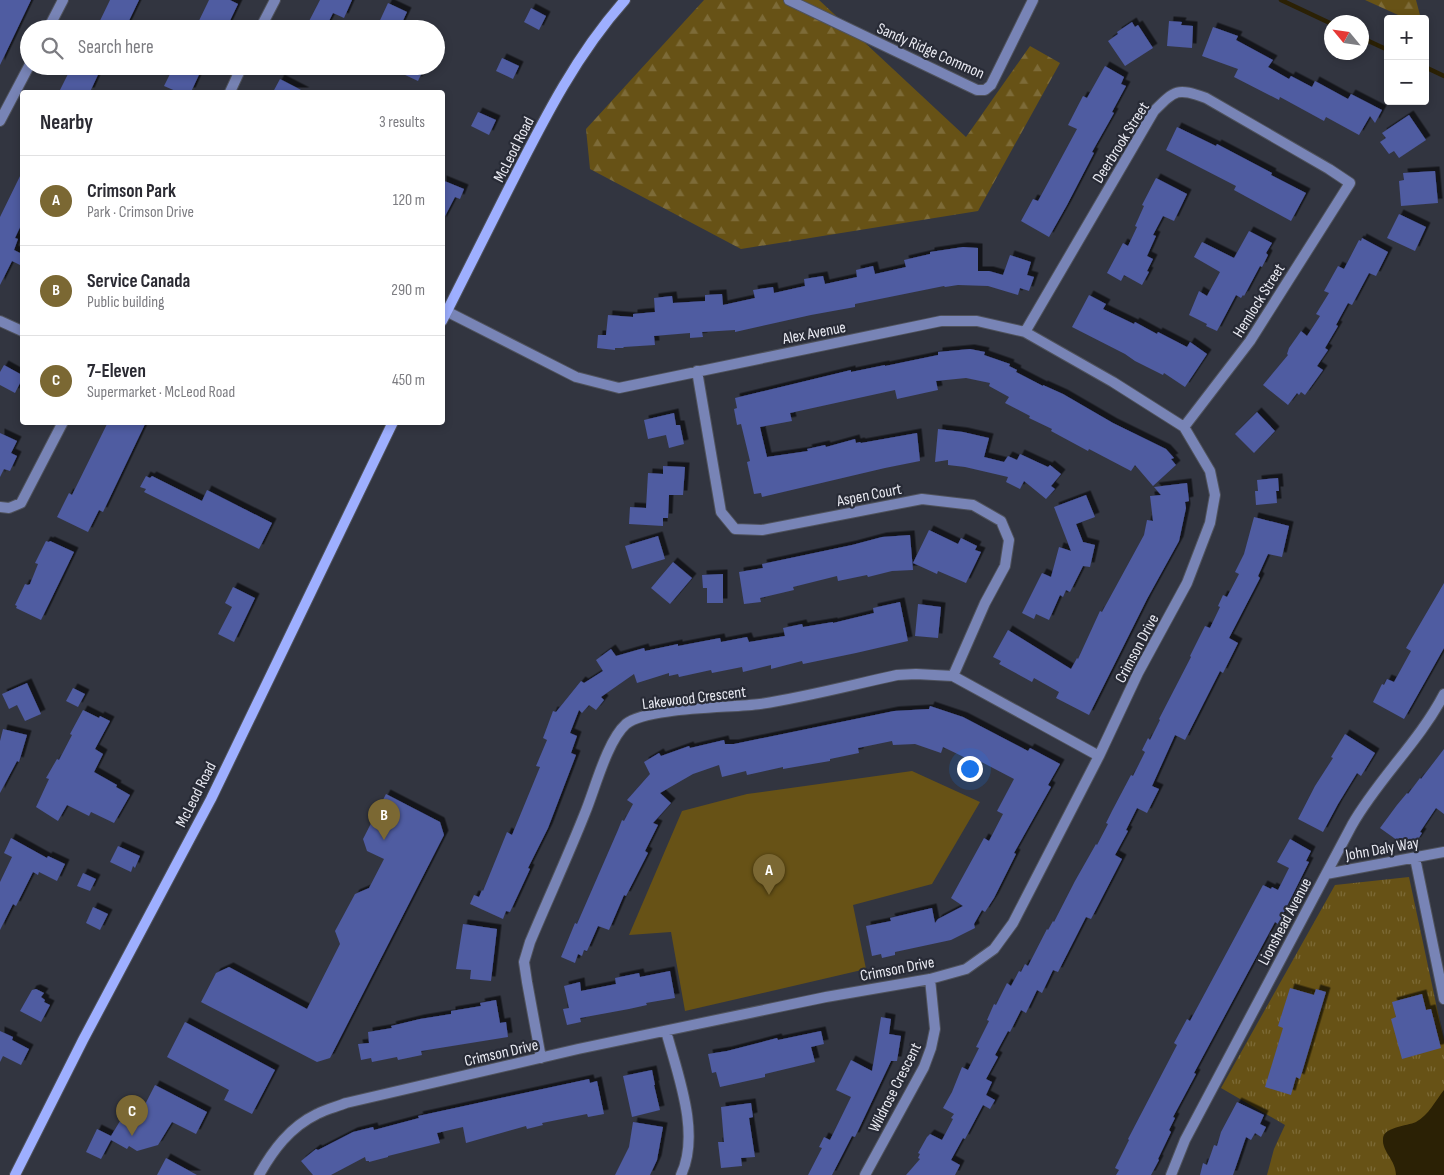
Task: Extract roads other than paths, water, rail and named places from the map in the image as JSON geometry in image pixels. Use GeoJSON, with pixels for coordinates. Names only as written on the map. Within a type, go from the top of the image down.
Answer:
{"type":"FeatureCollection","features":[{"type":"Feature","properties":{"kind":"main road","name":"McLeod Road"},"geometry":{"type":"LineString","coordinates":[[445,311],[539,129],[573,68],[603,24],[625,0]]}},
{"type":"Feature","properties":{"kind":"main road","name":"McLeod Road"},"geometry":{"type":"LineString","coordinates":[[15,1175],[83,1040],[211,799],[392,425]]}},
{"type":"Feature","properties":{"kind":"street"},"geometry":{"type":"LineString","coordinates":[[53,20],[63,0]]}},
{"type":"Feature","properties":{"kind":"street"},"geometry":{"type":"LineString","coordinates":[[265,20],[275,0]]}},
{"type":"Feature","properties":{"kind":"street","name":"Sandy Ridge Common"},"geometry":{"type":"LineString","coordinates":[[798,2],[977,90],[984,90],[991,85],[1033,0]]}},
{"type":"Feature","properties":{"kind":"street"},"geometry":{"type":"LineString","coordinates":[[0,121],[24,75]]}},
{"type":"Feature","properties":{"kind":"street"},"geometry":{"type":"LineString","coordinates":[[231,90],[238,75]]}},
{"type":"Feature","properties":{"kind":"street","name":"Deerbrook Street"},"geometry":{"type":"LineString","coordinates":[[1025,332],[1154,111],[1171,94],[1184,91],[1206,98],[1350,183]]}},
{"type":"Feature","properties":{"kind":"street","name":"Hemlock Street"},"geometry":{"type":"LineString","coordinates":[[1184,428],[1250,342],[1350,183]]}},
{"type":"Feature","properties":{"kind":"street","name":"Alex Avenue"},"geometry":{"type":"LineString","coordinates":[[445,313],[576,377],[619,388],[941,321],[977,321],[1025,332],[1114,382],[1184,428]]}},
{"type":"Feature","properties":{"kind":"street"},"geometry":{"type":"LineString","coordinates":[[0,321],[20,330]]}},
{"type":"Feature","properties":{"kind":"street","name":"Aspen Court"},"geometry":{"type":"LineString","coordinates":[[698,371],[721,512],[735,529],[762,530],[922,499],[973,505],[1001,522],[1009,540],[1006,566],[985,603],[953,676]]}},
{"type":"Feature","properties":{"kind":"street"},"geometry":{"type":"LineString","coordinates":[[0,507],[9,508],[21,503],[61,425]]}},
{"type":"Feature","properties":{"kind":"street","name":"Crimson Drive"},"geometry":{"type":"LineString","coordinates":[[259,1175],[271,1153],[285,1136],[316,1114],[346,1103],[541,1058],[826,997],[930,979],[966,969],[994,949],[1013,923],[1100,756],[1138,673],[1187,583],[1210,523],[1215,495],[1210,471],[1184,428]]}},
{"type":"Feature","properties":{"kind":"street","name":"Lakewood Crescent"},"geometry":{"type":"LineString","coordinates":[[541,1058],[524,962],[530,942],[586,813],[608,753],[615,738],[626,724],[641,717],[664,712],[760,704],[897,676],[916,674],[953,676],[1100,756]]}},
{"type":"Feature","properties":{"kind":"street","name":"Lionshead Avenue"},"geometry":{"type":"LineString","coordinates":[[1171,1175],[1185,1140],[1367,800],[1419,734],[1444,694]]}},
{"type":"Feature","properties":{"kind":"street","name":"John Daly Way"},"geometry":{"type":"LineString","coordinates":[[1326,874],[1444,852]]}},
{"type":"Feature","properties":{"kind":"street"},"geometry":{"type":"LineString","coordinates":[[1416,858],[1444,999]]}},
{"type":"Feature","properties":{"kind":"street","name":"Wildrose Crescent"},"geometry":{"type":"LineString","coordinates":[[865,1175],[924,1067],[932,1048],[935,1028],[930,979]]}},
{"type":"Feature","properties":{"kind":"street"},"geometry":{"type":"LineString","coordinates":[[666,1031],[687,1112],[689,1148],[685,1167],[681,1175]]}},
{"type":"Feature","properties":{"kind":"waterway"},"geometry":{"type":"LineString","coordinates":[[1281,0],[1324,20]]}},
{"type":"Feature","properties":{"kind":"waterway"},"geometry":{"type":"LineString","coordinates":[[1369,41],[1384,48]]}},
{"type":"Feature","properties":{"kind":"waterway"},"geometry":{"type":"LineString","coordinates":[[1429,69],[1444,76]]}},
{"type":"Feature","properties":{"kind":"place","name":"Service Canada"},"geometry":{"type":"Point","coordinates":[384,840]}},
{"type":"Feature","properties":{"kind":"place","name":"Crimson Park"},"geometry":{"type":"Point","coordinates":[769,895]}},
{"type":"Feature","properties":{"kind":"place","name":"7-Eleven"},"geometry":{"type":"Point","coordinates":[132,1136]}}]}
